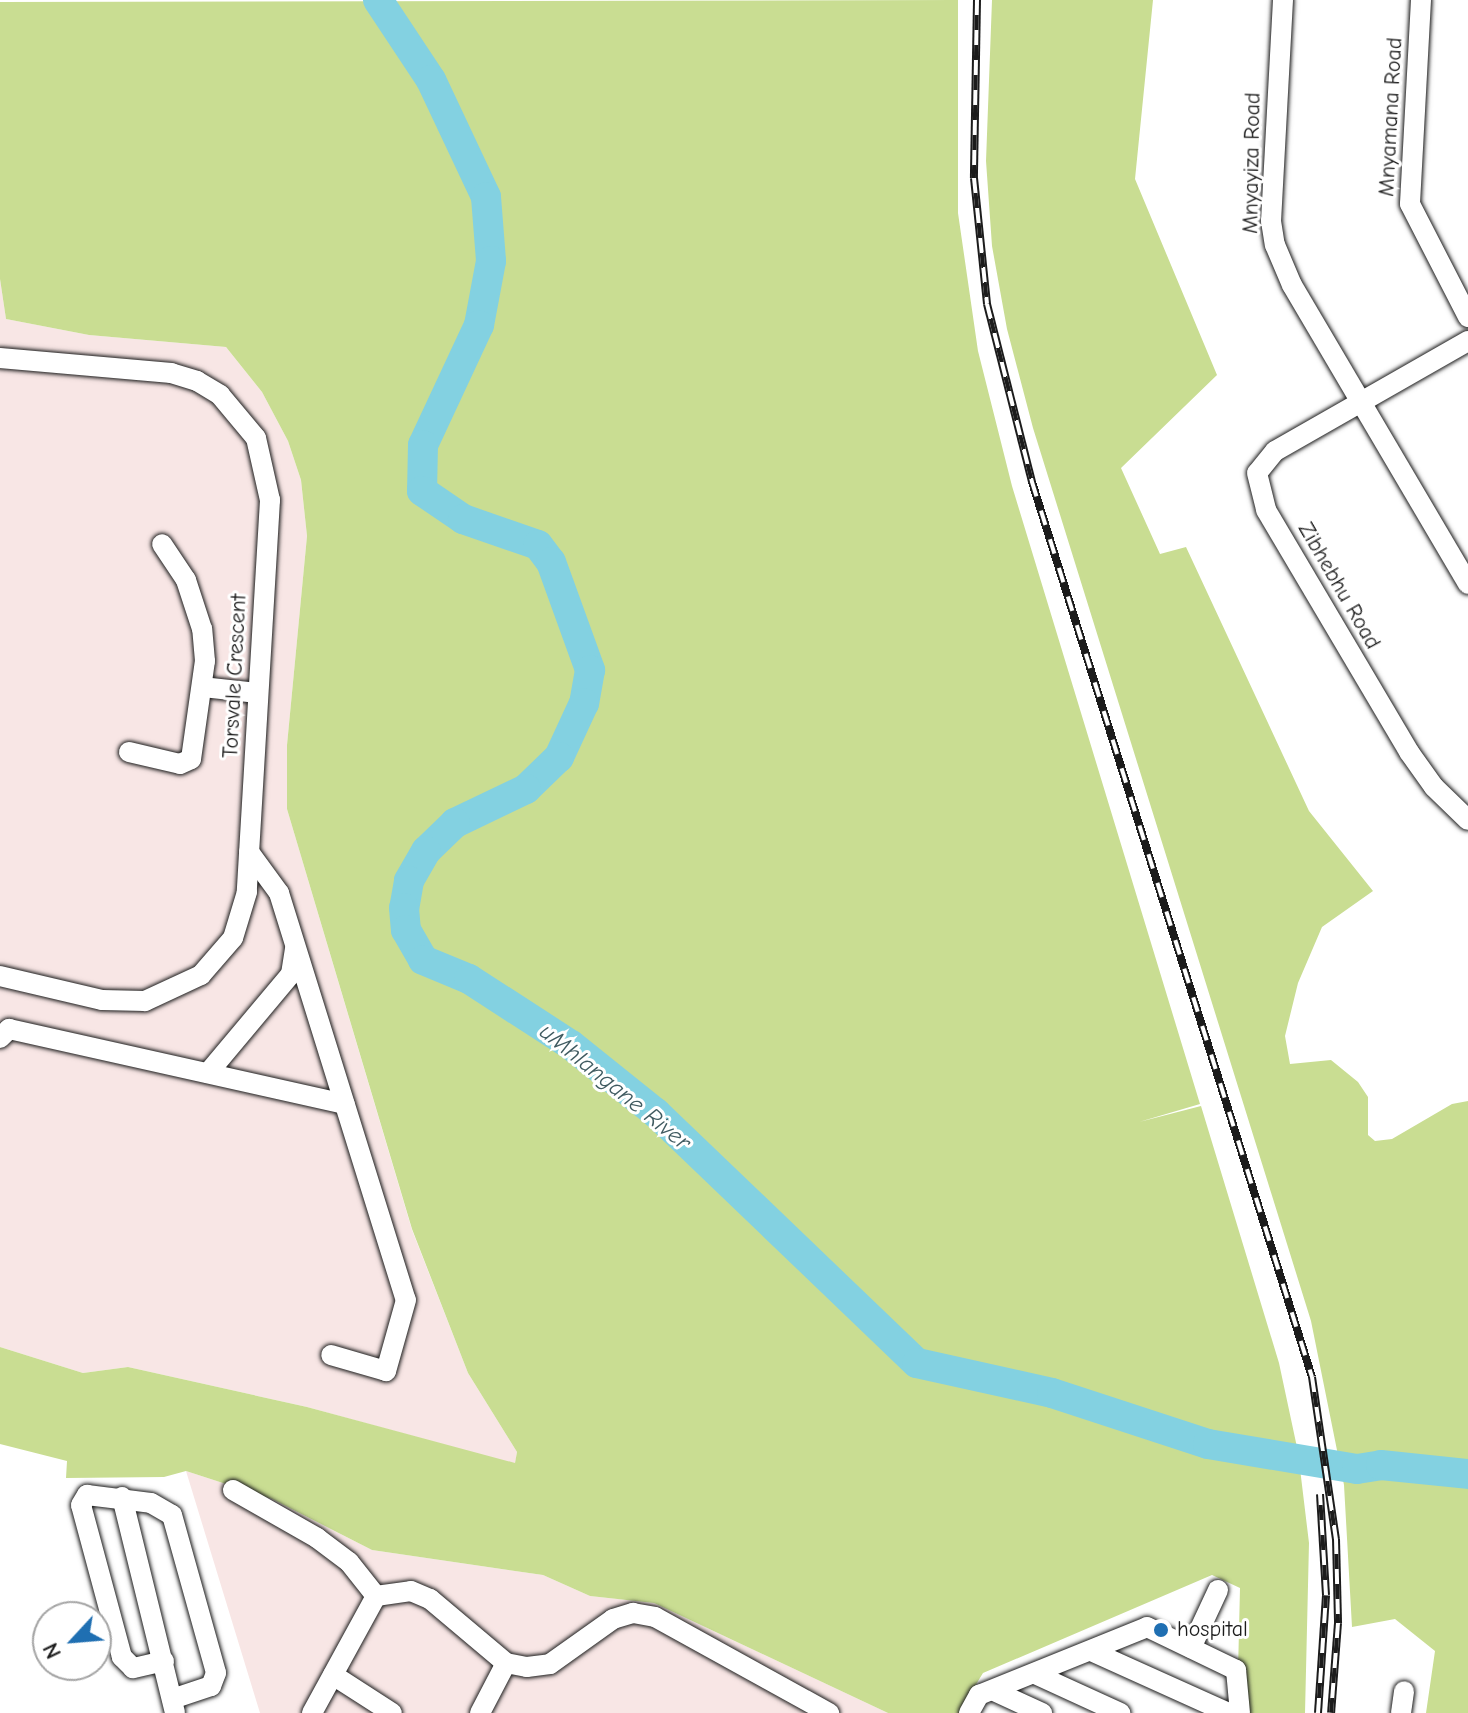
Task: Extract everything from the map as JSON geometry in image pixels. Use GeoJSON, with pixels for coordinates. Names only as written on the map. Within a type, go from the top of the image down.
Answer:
{"type":"FeatureCollection","features":[{"type":"Feature","properties":{"kind":"street","name":"Mnyayiza Road"},"geometry":{"type":"LineString","coordinates":[[1283,0],[1271,221],[1275,245],[1360,401],[1468,584]]}},
{"type":"Feature","properties":{"kind":"street","name":"Mnyamana Road"},"geometry":{"type":"LineString","coordinates":[[1421,0],[1410,204],[1468,317]]}},
{"type":"Feature","properties":{"kind":"street"},"geometry":{"type":"LineString","coordinates":[[1360,401],[1468,341]]}},
{"type":"Feature","properties":{"kind":"street","name":"Torsvale Crescent"},"geometry":{"type":"LineString","coordinates":[[0,358],[171,373],[197,381],[241,417],[266,465],[270,500],[249,852],[244,911],[233,938],[213,965],[179,989],[122,1002],[0,976]]}},
{"type":"Feature","properties":{"kind":"street","name":"Zibhebhu Road"},"geometry":{"type":"LineString","coordinates":[[1360,401],[1262,461],[1257,473],[1260,495],[1409,752],[1434,787],[1468,820]]}},
{"type":"Feature","properties":{"kind":"street"},"geometry":{"type":"LineString","coordinates":[[129,752],[188,762],[202,687],[205,661],[196,602],[162,544]]}},
{"type":"Feature","properties":{"kind":"street"},"geometry":{"type":"LineString","coordinates":[[202,687],[257,693]]}},
{"type":"Feature","properties":{"kind":"street"},"geometry":{"type":"LineString","coordinates":[[249,852],[279,893],[406,1300],[386,1371],[331,1355]]}},
{"type":"Feature","properties":{"kind":"street"},"geometry":{"type":"LineString","coordinates":[[208,1073],[291,974],[295,944]]}},
{"type":"Feature","properties":{"kind":"street"},"geometry":{"type":"LineString","coordinates":[[0,1038],[9,1029],[345,1104]]}},
{"type":"Feature","properties":{"kind":"street"},"geometry":{"type":"LineString","coordinates":[[233,1490],[317,1538],[349,1562],[376,1596]]}},
{"type":"Feature","properties":{"kind":"street"},"geometry":{"type":"LineString","coordinates":[[122,1497],[164,1661],[174,1706],[211,1686],[213,1657],[169,1510],[122,1497],[87,1495],[81,1505],[124,1661],[133,1668],[164,1661]]}},
{"type":"Feature","properties":{"kind":"street"},"geometry":{"type":"LineString","coordinates":[[1191,1648],[1218,1590]]}},
{"type":"Feature","properties":{"kind":"street"},"geometry":{"type":"LineString","coordinates":[[376,1596],[411,1591],[430,1599],[506,1663],[527,1667],[550,1664],[598,1626],[625,1614],[642,1614],[829,1713]]}},
{"type":"Feature","properties":{"kind":"street"},"geometry":{"type":"LineString","coordinates":[[312,1713],[376,1596]]}},
{"type":"Feature","properties":{"kind":"street"},"geometry":{"type":"LineString","coordinates":[[969,1713],[979,1695],[1147,1627],[1236,1670],[1240,1713]]}},
{"type":"Feature","properties":{"kind":"street"},"geometry":{"type":"LineString","coordinates":[[1091,1651],[1228,1713]]}},
{"type":"Feature","properties":{"kind":"street"},"geometry":{"type":"LineString","coordinates":[[480,1713],[506,1663]]}},
{"type":"Feature","properties":{"kind":"street"},"geometry":{"type":"LineString","coordinates":[[1035,1674],[1120,1713]]}},
{"type":"Feature","properties":{"kind":"street"},"geometry":{"type":"LineString","coordinates":[[333,1675],[392,1713]]}},
{"type":"Feature","properties":{"kind":"street"},"geometry":{"type":"LineString","coordinates":[[994,1691],[1042,1713]]}},
{"type":"Feature","properties":{"kind":"street"},"geometry":{"type":"LineString","coordinates":[[1401,1713],[1404,1691]]}},
{"type":"Feature","properties":{"kind":"shaded area"},"geometry":{"type":"Polygon","coordinates":[[[0,279],[6,319],[89,335],[226,347],[262,392],[288,441],[301,480],[307,536],[287,745],[287,809],[412,1230],[468,1373],[517,1452],[515,1464],[307,1407],[128,1367],[83,1373],[0,1347],[0,279]]]}},
{"type":"Feature","properties":{"kind":"shaded area"},"geometry":{"type":"Polygon","coordinates":[[[186,1471],[272,1499],[372,1550],[543,1575],[590,1596],[654,1603],[888,1713],[260,1713],[186,1471]]]}},
{"type":"Feature","properties":{"kind":"green space"},"geometry":{"type":"Polygon","coordinates":[[[958,0],[958,213],[978,351],[1012,486],[1200,1104],[1139,1122],[1201,1106],[1279,1363],[1298,1452],[1309,1543],[1305,1713],[1237,1713],[1240,1588],[1212,1575],[983,1673],[964,1704],[964,1713],[888,1713],[654,1603],[590,1596],[543,1575],[372,1550],[272,1499],[186,1471],[164,1477],[66,1478],[67,1461],[0,1444],[0,1347],[83,1373],[128,1367],[307,1407],[515,1463],[517,1452],[468,1373],[412,1229],[287,809],[287,745],[307,536],[301,480],[288,441],[262,392],[226,347],[89,335],[6,319],[0,279],[0,2],[958,0]]]}},
{"type":"Feature","properties":{"kind":"green space"},"geometry":{"type":"Polygon","coordinates":[[[992,0],[1153,0],[1135,179],[1217,375],[1121,468],[1160,554],[1186,547],[1309,811],[1373,891],[1322,927],[1298,983],[1285,1036],[1290,1064],[1331,1060],[1358,1082],[1368,1097],[1368,1135],[1375,1141],[1392,1139],[1452,1104],[1468,1101],[1468,1713],[1426,1713],[1435,1651],[1395,1619],[1352,1627],[1344,1485],[1311,1321],[1033,428],[1007,329],[992,246],[986,161],[992,0]]]}},
{"type":"Feature","properties":{"kind":"waterway","name":"uMhlangane River"},"geometry":{"type":"LineString","coordinates":[[378,0],[431,80],[486,197],[491,261],[479,325],[423,445],[422,491],[463,519],[538,545],[551,562],[590,670],[584,703],[559,757],[526,789],[455,823],[426,851],[409,881],[404,908],[406,930],[423,960],[469,979],[571,1045],[656,1113],[917,1363],[1052,1393],[1208,1444],[1357,1469],[1381,1465],[1468,1474]]}},
{"type":"Feature","properties":{"kind":"railway"},"geometry":{"type":"LineString","coordinates":[[977,0],[974,178],[987,304],[1032,482],[1312,1377],[1336,1539],[1338,1623],[1331,1713]]}},
{"type":"Feature","properties":{"kind":"railway"},"geometry":{"type":"LineString","coordinates":[[1318,1713],[1326,1595],[1320,1494]]}},
{"type":"Feature","properties":{"kind":"place","name":"hospital"},"geometry":{"type":"Point","coordinates":[1161,1630]}}]}
